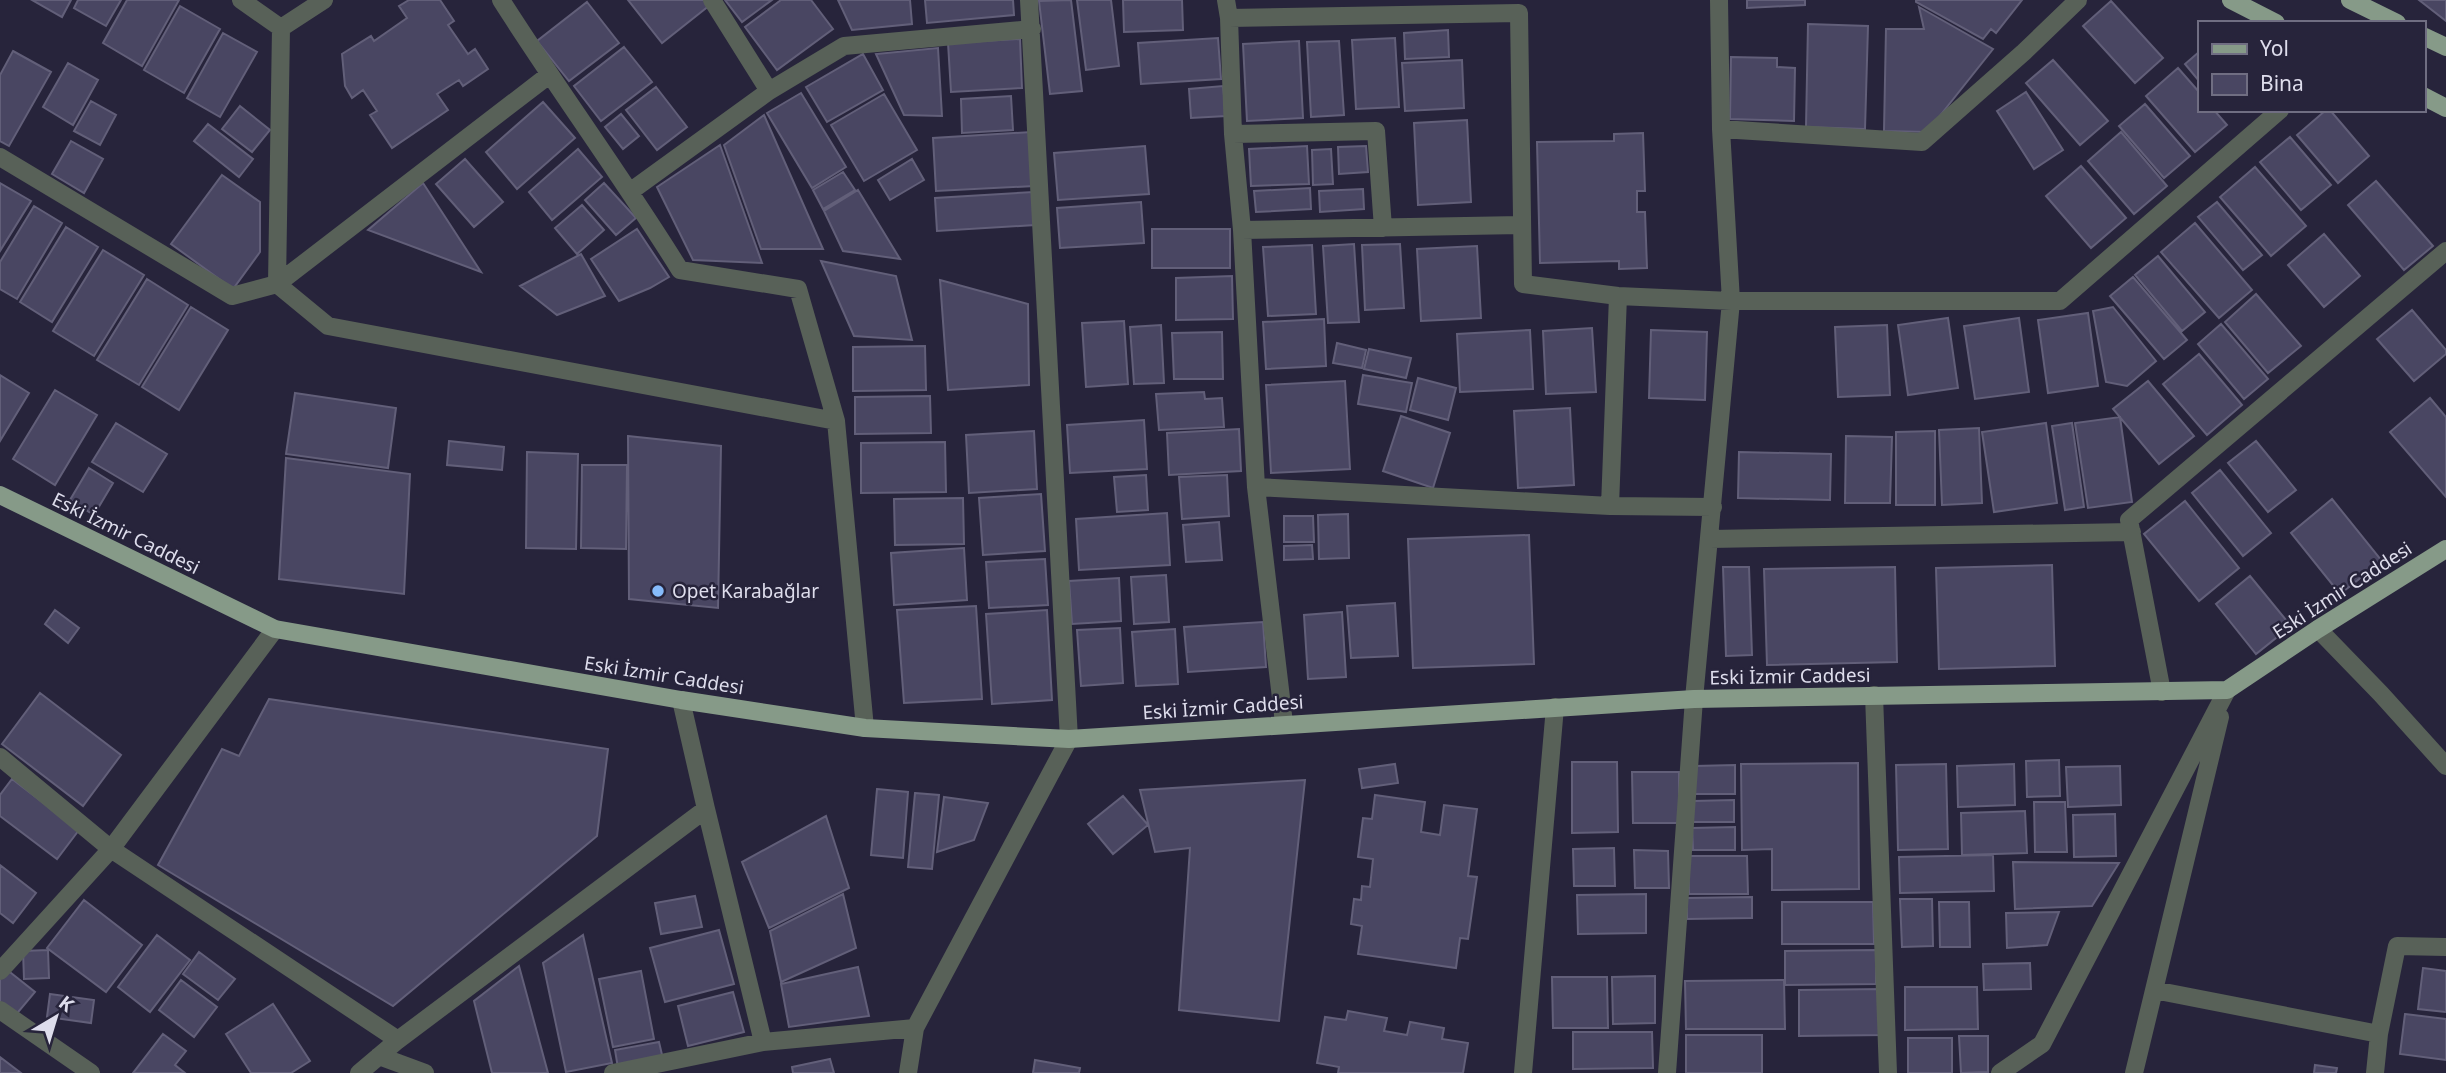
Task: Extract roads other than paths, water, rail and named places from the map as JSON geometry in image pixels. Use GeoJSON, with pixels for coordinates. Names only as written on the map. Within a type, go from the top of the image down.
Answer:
{"type":"FeatureCollection","features":[{"type":"Feature","properties":{"kind":"main road"},"geometry":{"type":"LineString","coordinates":[[2231,0],[2272,21]]}},
{"type":"Feature","properties":{"kind":"main road"},"geometry":{"type":"LineString","coordinates":[[2350,0],[2393,21]]}},
{"type":"Feature","properties":{"kind":"main road"},"geometry":{"type":"LineString","coordinates":[[2425,37],[2446,47]]}},
{"type":"Feature","properties":{"kind":"main road"},"geometry":{"type":"LineString","coordinates":[[2425,97],[2446,108]]}},
{"type":"Feature","properties":{"kind":"main road","name":"Eski İzmir Caddesi"},"geometry":{"type":"LineString","coordinates":[[0,495],[275,629],[681,701],[865,728],[1069,738],[1694,699],[2227,690],[2446,549]]}},
{"type":"Feature","properties":{"kind":"street"},"geometry":{"type":"LineString","coordinates":[[241,0],[281,28]]}},
{"type":"Feature","properties":{"kind":"street"},"geometry":{"type":"LineString","coordinates":[[281,28],[324,0]]}},
{"type":"Feature","properties":{"kind":"street"},"geometry":{"type":"LineString","coordinates":[[501,0],[549,75],[631,191],[680,270],[799,289],[836,421],[865,728]]}},
{"type":"Feature","properties":{"kind":"street"},"geometry":{"type":"LineString","coordinates":[[712,0],[769,91]]}},
{"type":"Feature","properties":{"kind":"street"},"geometry":{"type":"LineString","coordinates":[[908,1073],[915,1028],[1069,738],[1029,0]]}},
{"type":"Feature","properties":{"kind":"street"},"geometry":{"type":"LineString","coordinates":[[1226,0],[1256,487],[1284,723]]}},
{"type":"Feature","properties":{"kind":"street"},"geometry":{"type":"LineString","coordinates":[[1667,1073],[1694,699],[1731,301],[1721,130],[1718,0]]}},
{"type":"Feature","properties":{"kind":"street"},"geometry":{"type":"LineString","coordinates":[[1721,130],[1922,142],[2024,52],[2078,0]]}},
{"type":"Feature","properties":{"kind":"street"},"geometry":{"type":"LineString","coordinates":[[1229,18],[1519,13],[1523,284],[1618,296],[1731,301],[2060,302],[2278,112]]}},
{"type":"Feature","properties":{"kind":"street"},"geometry":{"type":"LineString","coordinates":[[277,284],[281,28]]}},
{"type":"Feature","properties":{"kind":"street"},"geometry":{"type":"LineString","coordinates":[[631,191],[769,91],[844,46],[1032,29]]}},
{"type":"Feature","properties":{"kind":"street"},"geometry":{"type":"LineString","coordinates":[[0,157],[232,296],[277,284],[549,75]]}},
{"type":"Feature","properties":{"kind":"street"},"geometry":{"type":"LineString","coordinates":[[1233,134],[1376,131],[1383,228]]}},
{"type":"Feature","properties":{"kind":"street"},"geometry":{"type":"LineString","coordinates":[[1242,230],[1521,225]]}},
{"type":"Feature","properties":{"kind":"street"},"geometry":{"type":"LineString","coordinates":[[2162,692],[2129,520],[2446,251]]}},
{"type":"Feature","properties":{"kind":"street"},"geometry":{"type":"LineString","coordinates":[[277,284],[328,326],[836,421]]}},
{"type":"Feature","properties":{"kind":"street"},"geometry":{"type":"LineString","coordinates":[[1610,506],[1618,296]]}},
{"type":"Feature","properties":{"kind":"street"},"geometry":{"type":"LineString","coordinates":[[1256,487],[1610,506],[1713,507]]}},
{"type":"Feature","properties":{"kind":"street"},"geometry":{"type":"LineString","coordinates":[[1710,539],[2132,532]]}},
{"type":"Feature","properties":{"kind":"street"},"geometry":{"type":"LineString","coordinates":[[0,971],[111,849],[275,629]]}},
{"type":"Feature","properties":{"kind":"street"},"geometry":{"type":"LineString","coordinates":[[2318,629],[2446,766]]}},
{"type":"Feature","properties":{"kind":"street"},"geometry":{"type":"LineString","coordinates":[[2134,1073],[2227,690]]}},
{"type":"Feature","properties":{"kind":"street"},"geometry":{"type":"LineString","coordinates":[[2000,1073],[2042,1044],[2227,690]]}},
{"type":"Feature","properties":{"kind":"street"},"geometry":{"type":"LineString","coordinates":[[1874,695],[1888,1073]]}},
{"type":"Feature","properties":{"kind":"street"},"geometry":{"type":"LineString","coordinates":[[681,701],[763,1042]]}},
{"type":"Feature","properties":{"kind":"street"},"geometry":{"type":"LineString","coordinates":[[1522,1073],[1555,707]]}},
{"type":"Feature","properties":{"kind":"street"},"geometry":{"type":"LineString","coordinates":[[0,757],[111,849],[398,1040]]}},
{"type":"Feature","properties":{"kind":"street"},"geometry":{"type":"LineString","coordinates":[[359,1073],[398,1040],[706,809]]}},
{"type":"Feature","properties":{"kind":"street"},"geometry":{"type":"LineString","coordinates":[[2375,1073],[2379,1034],[2397,947],[2446,947]]}},
{"type":"Feature","properties":{"kind":"street"},"geometry":{"type":"LineString","coordinates":[[2154,990],[2379,1034]]}},
{"type":"Feature","properties":{"kind":"street"},"geometry":{"type":"LineString","coordinates":[[0,1010],[91,1073]]}},
{"type":"Feature","properties":{"kind":"street"},"geometry":{"type":"LineString","coordinates":[[613,1073],[763,1042],[915,1028]]}},
{"type":"Feature","properties":{"kind":"street"},"geometry":{"type":"LineString","coordinates":[[379,1056],[425,1073]]}},
{"type":"Feature","properties":{"kind":"place","name":"Opet Karabağlar"},"geometry":{"type":"Point","coordinates":[658,591]}}]}
